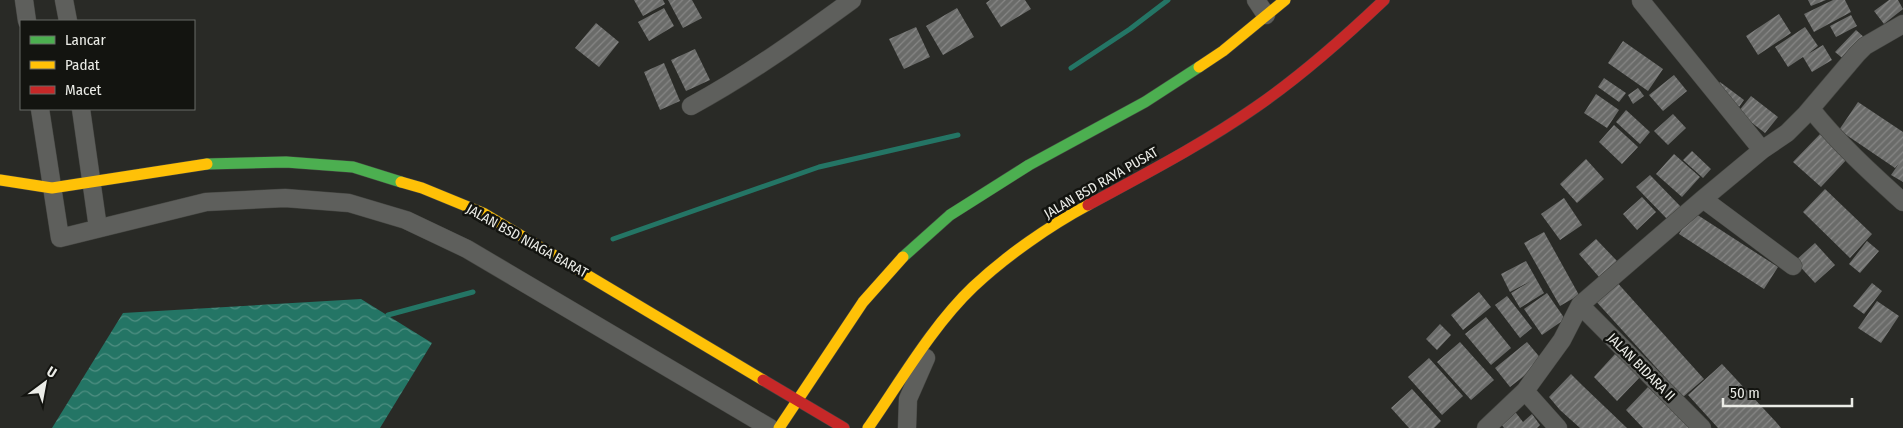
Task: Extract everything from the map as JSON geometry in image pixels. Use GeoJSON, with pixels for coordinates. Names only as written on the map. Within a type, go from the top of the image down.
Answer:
{"type":"FeatureCollection","features":[{"type":"Feature","properties":{"kind":"main road"},"geometry":{"type":"LineString","coordinates":[[779,428],[863,302],[911,248],[950,215],[1029,165],[1145,102],[1223,51],[1285,0]]}},
{"type":"Feature","properties":{"kind":"main road","name":"JALAN BSD RAYA PUSAT"},"geometry":{"type":"LineString","coordinates":[[868,428],[941,324],[973,287],[1012,254],[1070,215],[1172,160],[1256,106],[1347,35],[1384,0]]}},
{"type":"Feature","properties":{"kind":"main road","name":"JALAN BSD NIAGA BARAT"},"geometry":{"type":"LineString","coordinates":[[0,180],[52,188],[202,164],[286,162],[353,167],[422,188],[483,212],[844,428]]}},
{"type":"Feature","properties":{"kind":"street"},"geometry":{"type":"LineString","coordinates":[[24,0],[27,20]]}},
{"type":"Feature","properties":{"kind":"street"},"geometry":{"type":"LineString","coordinates":[[64,0],[68,20]]}},
{"type":"Feature","properties":{"kind":"street"},"geometry":{"type":"LineString","coordinates":[[691,106],[770,59],[852,0]]}},
{"type":"Feature","properties":{"kind":"street"},"geometry":{"type":"LineString","coordinates":[[1256,0],[1266,15]]}},
{"type":"Feature","properties":{"kind":"street"},"geometry":{"type":"LineString","coordinates":[[1641,1],[1762,150]]}},
{"type":"Feature","properties":{"kind":"street"},"geometry":{"type":"LineString","coordinates":[[1486,428],[1525,391],[1562,340],[1580,306],[1703,199],[1762,150],[1787,133],[1811,109],[1865,46],[1903,24]]}},
{"type":"Feature","properties":{"kind":"street"},"geometry":{"type":"LineString","coordinates":[[1811,109],[1855,157],[1903,202]]}},
{"type":"Feature","properties":{"kind":"street"},"geometry":{"type":"LineString","coordinates":[[40,110],[60,238],[206,202],[284,198],[349,203],[406,220],[467,249],[770,428]]}},
{"type":"Feature","properties":{"kind":"street"},"geometry":{"type":"LineString","coordinates":[[80,110],[98,228]]}},
{"type":"Feature","properties":{"kind":"street"},"geometry":{"type":"LineString","coordinates":[[1703,199],[1793,266]]}},
{"type":"Feature","properties":{"kind":"street","name":"JALAN BIDARA II"},"geometry":{"type":"LineString","coordinates":[[1580,306],[1702,428]]}},
{"type":"Feature","properties":{"kind":"street"},"geometry":{"type":"LineString","coordinates":[[907,428],[908,399],[941,324]]}},
{"type":"Feature","properties":{"kind":"street"},"geometry":{"type":"LineString","coordinates":[[1525,391],[1558,428]]}},
{"type":"Feature","properties":{"kind":"water"},"geometry":{"type":"Polygon","coordinates":[[[361,299],[432,343],[380,428],[52,428],[123,313],[361,299]]]}},
{"type":"Feature","properties":{"kind":"building"},"geometry":{"type":"Polygon","coordinates":[[[634,0],[663,0],[665,4],[643,16],[634,0]]]}},
{"type":"Feature","properties":{"kind":"building"},"geometry":{"type":"Polygon","coordinates":[[[668,0],[692,0],[702,18],[683,28],[668,0]]]}},
{"type":"Feature","properties":{"kind":"building"},"geometry":{"type":"Polygon","coordinates":[[[990,0],[1025,0],[1031,9],[1001,27],[986,3],[990,0]]]}},
{"type":"Feature","properties":{"kind":"building"},"geometry":{"type":"Polygon","coordinates":[[[1808,0],[1826,0],[1811,6],[1808,0]]]}},
{"type":"Feature","properties":{"kind":"building"},"geometry":{"type":"Polygon","coordinates":[[[1833,0],[1845,0],[1851,12],[1814,32],[1804,14],[1833,0]]]}},
{"type":"Feature","properties":{"kind":"building"},"geometry":{"type":"Polygon","coordinates":[[[1889,0],[1898,0],[1903,9],[1884,24],[1874,11],[1889,0]]]}},
{"type":"Feature","properties":{"kind":"building"},"geometry":{"type":"Polygon","coordinates":[[[664,8],[674,26],[649,41],[638,22],[664,8]]]}},
{"type":"Feature","properties":{"kind":"building"},"geometry":{"type":"Polygon","coordinates":[[[957,8],[974,37],[943,55],[926,26],[957,8]]]}},
{"type":"Feature","properties":{"kind":"building"},"geometry":{"type":"Polygon","coordinates":[[[1779,14],[1791,33],[1758,55],[1746,36],[1779,14]]]}},
{"type":"Feature","properties":{"kind":"building"},"geometry":{"type":"Polygon","coordinates":[[[1851,15],[1857,26],[1836,37],[1830,26],[1851,15]]]}},
{"type":"Feature","properties":{"kind":"building"},"geometry":{"type":"Polygon","coordinates":[[[596,23],[619,42],[599,67],[575,48],[596,23]]]}},
{"type":"Feature","properties":{"kind":"building"},"geometry":{"type":"Polygon","coordinates":[[[916,27],[930,57],[904,69],[889,39],[916,27]]]}},
{"type":"Feature","properties":{"kind":"building"},"geometry":{"type":"Polygon","coordinates":[[[1805,27],[1818,46],[1808,54],[1823,45],[1832,60],[1812,72],[1803,57],[1788,67],[1775,47],[1805,27]]]}},
{"type":"Feature","properties":{"kind":"building"},"geometry":{"type":"Polygon","coordinates":[[[1856,30],[1866,39],[1846,61],[1835,52],[1856,30]]]}},
{"type":"Feature","properties":{"kind":"building"},"geometry":{"type":"Polygon","coordinates":[[[1623,41],[1663,69],[1648,91],[1608,63],[1623,41]]]}},
{"type":"Feature","properties":{"kind":"building"},"geometry":{"type":"Polygon","coordinates":[[[695,49],[710,80],[686,91],[671,60],[695,49]]]}},
{"type":"Feature","properties":{"kind":"building"},"geometry":{"type":"Polygon","coordinates":[[[664,63],[680,101],[660,110],[644,72],[664,63]]]}},
{"type":"Feature","properties":{"kind":"building"},"geometry":{"type":"Polygon","coordinates":[[[1674,75],[1687,91],[1663,111],[1649,95],[1674,75]]]}},
{"type":"Feature","properties":{"kind":"building"},"geometry":{"type":"Polygon","coordinates":[[[1604,78],[1626,93],[1619,102],[1598,87],[1604,78]]]}},
{"type":"Feature","properties":{"kind":"building"},"geometry":{"type":"Polygon","coordinates":[[[1720,82],[1744,100],[1739,107],[1714,89],[1720,82]]]}},
{"type":"Feature","properties":{"kind":"building"},"geometry":{"type":"Polygon","coordinates":[[[1638,88],[1644,96],[1633,104],[1628,95],[1638,88]]]}},
{"type":"Feature","properties":{"kind":"building"},"geometry":{"type":"Polygon","coordinates":[[[1596,94],[1619,110],[1607,128],[1584,113],[1596,94]]]}},
{"type":"Feature","properties":{"kind":"building"},"geometry":{"type":"Polygon","coordinates":[[[1751,96],[1778,117],[1765,133],[1738,112],[1751,96]]]}},
{"type":"Feature","properties":{"kind":"building"},"geometry":{"type":"Polygon","coordinates":[[[1858,102],[1903,132],[1903,182],[1891,175],[1900,162],[1895,168],[1839,130],[1858,102]]]}},
{"type":"Feature","properties":{"kind":"building"},"geometry":{"type":"Polygon","coordinates":[[[1626,110],[1650,132],[1640,144],[1616,122],[1626,110]]]}},
{"type":"Feature","properties":{"kind":"building"},"geometry":{"type":"Polygon","coordinates":[[[1673,114],[1686,128],[1668,145],[1654,131],[1673,114]]]}},
{"type":"Feature","properties":{"kind":"building"},"geometry":{"type":"Polygon","coordinates":[[[1614,125],[1638,147],[1622,164],[1599,142],[1614,125]]]}},
{"type":"Feature","properties":{"kind":"building"},"geometry":{"type":"Polygon","coordinates":[[[1822,132],[1849,157],[1821,187],[1793,162],[1822,132]]]}},
{"type":"Feature","properties":{"kind":"building"},"geometry":{"type":"Polygon","coordinates":[[[1692,151],[1711,169],[1703,178],[1683,160],[1692,151]]]}},
{"type":"Feature","properties":{"kind":"building"},"geometry":{"type":"Polygon","coordinates":[[[1674,154],[1700,177],[1682,197],[1656,174],[1674,154]]]}},
{"type":"Feature","properties":{"kind":"building"},"geometry":{"type":"Polygon","coordinates":[[[1586,159],[1604,179],[1577,203],[1560,184],[1586,159]]]}},
{"type":"Feature","properties":{"kind":"building"},"geometry":{"type":"Polygon","coordinates":[[[1650,175],[1682,208],[1669,221],[1636,187],[1650,175]]]}},
{"type":"Feature","properties":{"kind":"building"},"geometry":{"type":"Polygon","coordinates":[[[1825,189],[1872,234],[1850,258],[1803,212],[1825,189]]]}},
{"type":"Feature","properties":{"kind":"building"},"geometry":{"type":"Polygon","coordinates":[[[1642,197],[1656,212],[1637,230],[1623,214],[1642,197]]]}},
{"type":"Feature","properties":{"kind":"building"},"geometry":{"type":"Polygon","coordinates":[[[1564,198],[1582,225],[1560,240],[1541,214],[1564,198]]]}},
{"type":"Feature","properties":{"kind":"building"},"geometry":{"type":"Polygon","coordinates":[[[1693,212],[1778,267],[1764,289],[1679,234],[1693,212]]]}},
{"type":"Feature","properties":{"kind":"building"},"geometry":{"type":"Polygon","coordinates":[[[1544,232],[1579,295],[1560,306],[1524,243],[1544,232]]]}},
{"type":"Feature","properties":{"kind":"building"},"geometry":{"type":"Polygon","coordinates":[[[1596,239],[1617,261],[1599,277],[1579,254],[1596,239]]]}},
{"type":"Feature","properties":{"kind":"building"},"geometry":{"type":"Polygon","coordinates":[[[1867,241],[1879,251],[1860,273],[1849,264],[1867,241]]]}},
{"type":"Feature","properties":{"kind":"building"},"geometry":{"type":"Polygon","coordinates":[[[1815,243],[1835,265],[1815,283],[1795,261],[1815,243]]]}},
{"type":"Feature","properties":{"kind":"building"},"geometry":{"type":"Polygon","coordinates":[[[1526,261],[1544,293],[1520,308],[1511,293],[1531,281],[1510,292],[1501,274],[1526,261]]]}},
{"type":"Feature","properties":{"kind":"building"},"geometry":{"type":"Polygon","coordinates":[[[1614,279],[1704,379],[1683,397],[1593,298],[1614,279]]]}},
{"type":"Feature","properties":{"kind":"building"},"geometry":{"type":"Polygon","coordinates":[[[1872,283],[1882,291],[1864,314],[1853,306],[1872,283]]]}},
{"type":"Feature","properties":{"kind":"building"},"geometry":{"type":"Polygon","coordinates":[[[1479,292],[1491,307],[1463,330],[1451,315],[1479,292]]]}},
{"type":"Feature","properties":{"kind":"building"},"geometry":{"type":"Polygon","coordinates":[[[1547,293],[1565,319],[1542,335],[1524,309],[1547,293]]]}},
{"type":"Feature","properties":{"kind":"building"},"geometry":{"type":"Polygon","coordinates":[[[1507,296],[1532,328],[1520,338],[1495,305],[1507,296]]]}},
{"type":"Feature","properties":{"kind":"building"},"geometry":{"type":"Polygon","coordinates":[[[1877,301],[1899,316],[1881,343],[1858,328],[1877,301]]]}},
{"type":"Feature","properties":{"kind":"building"},"geometry":{"type":"Polygon","coordinates":[[[1486,317],[1511,348],[1491,365],[1465,334],[1486,317]]]}},
{"type":"Feature","properties":{"kind":"building"},"geometry":{"type":"Polygon","coordinates":[[[1440,324],[1451,335],[1437,350],[1426,339],[1440,324]]]}},
{"type":"Feature","properties":{"kind":"building"},"geometry":{"type":"Polygon","coordinates":[[[1460,342],[1494,380],[1471,400],[1437,362],[1460,342]]]}},
{"type":"Feature","properties":{"kind":"building"},"geometry":{"type":"Polygon","coordinates":[[[1527,342],[1543,361],[1510,387],[1495,368],[1527,342]]]}},
{"type":"Feature","properties":{"kind":"building"},"geometry":{"type":"Polygon","coordinates":[[[1615,354],[1640,377],[1617,401],[1594,377],[1615,354]]]}},
{"type":"Feature","properties":{"kind":"building"},"geometry":{"type":"Polygon","coordinates":[[[1429,358],[1463,396],[1442,415],[1408,377],[1429,358]]]}},
{"type":"Feature","properties":{"kind":"building"},"geometry":{"type":"Polygon","coordinates":[[[1722,364],[1781,428],[1718,428],[1688,395],[1722,364]]]}},
{"type":"Feature","properties":{"kind":"building"},"geometry":{"type":"Polygon","coordinates":[[[1571,374],[1627,428],[1580,428],[1560,410],[1549,397],[1571,374]]]}},
{"type":"Feature","properties":{"kind":"building"},"geometry":{"type":"Polygon","coordinates":[[[1648,387],[1691,428],[1643,428],[1626,410],[1648,387]]]}},
{"type":"Feature","properties":{"kind":"building"},"geometry":{"type":"Polygon","coordinates":[[[1412,389],[1441,421],[1434,428],[1409,428],[1391,408],[1412,389]]]}},
{"type":"Feature","properties":{"kind":"building"},"geometry":{"type":"Polygon","coordinates":[[[1513,409],[1523,422],[1532,414],[1540,425],[1537,428],[1504,428],[1498,420],[1513,409]]]}},
{"type":"Feature","properties":{"kind":"waterway"},"geometry":{"type":"LineString","coordinates":[[1071,68],[1130,29],[1168,0]]}},
{"type":"Feature","properties":{"kind":"waterway"},"geometry":{"type":"LineString","coordinates":[[613,239],[819,167],[958,135]]}},
{"type":"Feature","properties":{"kind":"waterway"},"geometry":{"type":"LineString","coordinates":[[388,315],[473,292]]}},
{"type":"Feature","properties":{"kind":"traffic: fast"},"geometry":{"type":"LineString","coordinates":[[903,257],[950,215],[1029,165],[1145,102],[1199,67]]}},
{"type":"Feature","properties":{"kind":"traffic: fast"},"geometry":{"type":"LineString","coordinates":[[207,164],[286,162],[353,167],[401,182]]}},
{"type":"Feature","properties":{"kind":"traffic: slow"},"geometry":{"type":"LineString","coordinates":[[1199,67],[1223,51],[1285,0]]}},
{"type":"Feature","properties":{"kind":"traffic: slow"},"geometry":{"type":"LineString","coordinates":[[0,180],[52,188],[207,164]]}},
{"type":"Feature","properties":{"kind":"traffic: slow"},"geometry":{"type":"LineString","coordinates":[[401,182],[422,188],[483,213],[763,380]]}},
{"type":"Feature","properties":{"kind":"traffic: slow"},"geometry":{"type":"LineString","coordinates":[[868,428],[931,336],[958,302],[999,264],[1028,242],[1088,205]]}},
{"type":"Feature","properties":{"kind":"traffic: slow"},"geometry":{"type":"LineString","coordinates":[[779,428],[863,302],[903,257]]}},
{"type":"Feature","properties":{"kind":"traffic: jam"},"geometry":{"type":"LineString","coordinates":[[1088,205],[1195,146],[1236,121],[1289,83],[1384,0]]}},
{"type":"Feature","properties":{"kind":"traffic: jam"},"geometry":{"type":"LineString","coordinates":[[763,380],[844,428]]}}]}
